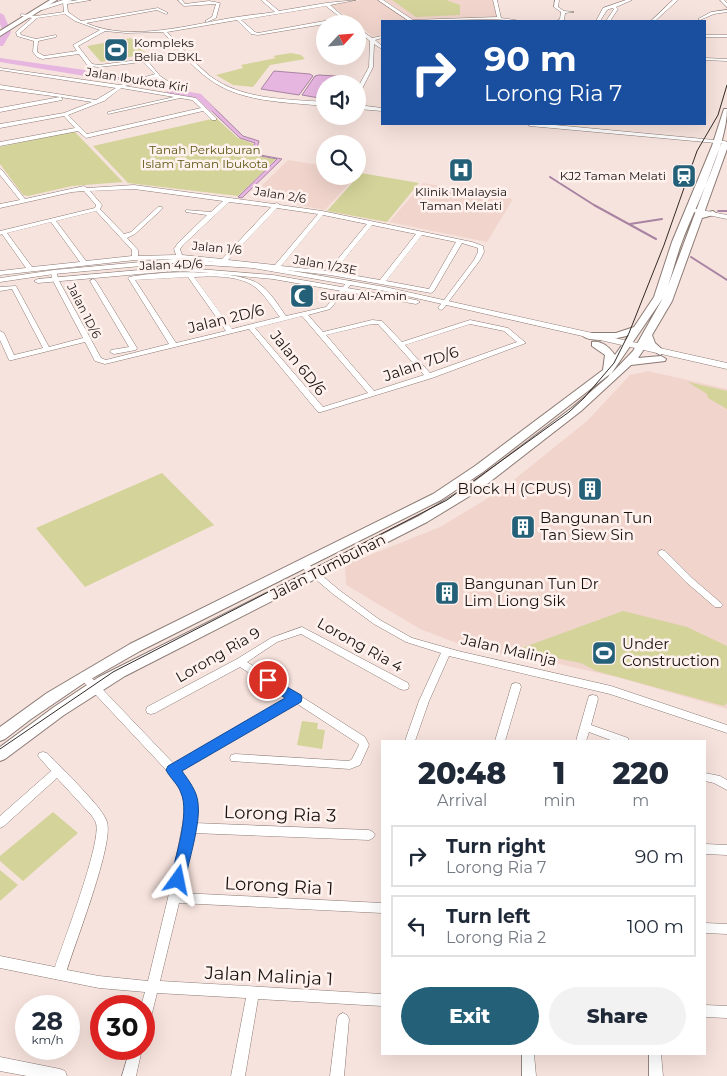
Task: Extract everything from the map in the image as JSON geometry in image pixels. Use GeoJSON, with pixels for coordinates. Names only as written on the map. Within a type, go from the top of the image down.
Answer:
{"type":"FeatureCollection","features":[{"type":"Feature","properties":{"kind":"main road"},"geometry":{"type":"LineString","coordinates":[[0,34],[47,0]]}},
{"type":"Feature","properties":{"kind":"main road"},"geometry":{"type":"LineString","coordinates":[[38,5],[54,0]]}},
{"type":"Feature","properties":{"kind":"main road"},"geometry":{"type":"LineString","coordinates":[[38,5],[67,2]]}},
{"type":"Feature","properties":{"kind":"main road"},"geometry":{"type":"LineString","coordinates":[[0,30],[13,24]]}},
{"type":"Feature","properties":{"kind":"main road"},"geometry":{"type":"LineString","coordinates":[[661,356],[644,359],[636,354],[667,302],[722,141],[727,111]]}},
{"type":"Feature","properties":{"kind":"main road"},"geometry":{"type":"LineString","coordinates":[[698,211],[722,141]]}},
{"type":"Feature","properties":{"kind":"main road"},"geometry":{"type":"LineString","coordinates":[[698,211],[714,214]]}},
{"type":"Feature","properties":{"kind":"main road","name":"Jalan Tumbuhan"},"geometry":{"type":"LineString","coordinates":[[3,752],[50,717],[89,681],[96,668],[132,648],[437,497],[479,469],[607,372],[626,348],[659,298],[677,242],[698,211]]}},
{"type":"Feature","properties":{"kind":"main road"},"geometry":{"type":"LineString","coordinates":[[588,336],[617,336],[637,329]]}},
{"type":"Feature","properties":{"kind":"main road"},"geometry":{"type":"LineString","coordinates":[[647,335],[650,344],[661,356]]}},
{"type":"Feature","properties":{"kind":"main road"},"geometry":{"type":"LineString","coordinates":[[596,344],[605,349],[610,356],[607,372]]}},
{"type":"Feature","properties":{"kind":"main road","name":"Jalan Tumbuhan"},"geometry":{"type":"LineString","coordinates":[[0,735],[25,715],[89,681],[120,672],[422,519],[474,488],[577,409],[636,354]]}},
{"type":"Feature","properties":{"kind":"main road"},"geometry":{"type":"LineString","coordinates":[[333,549],[325,556],[324,560],[332,563],[343,560]]}},
{"type":"Feature","properties":{"kind":"main road"},"geometry":{"type":"LineString","coordinates":[[280,576],[292,574],[296,577],[291,586]]}},
{"type":"Feature","properties":{"kind":"main road"},"geometry":{"type":"LineString","coordinates":[[96,668],[96,675],[99,677],[120,672]]}},
{"type":"Feature","properties":{"kind":"main road"},"geometry":{"type":"LineString","coordinates":[[25,715],[46,707],[50,708],[50,717]]}},
{"type":"Feature","properties":{"kind":"street"},"geometry":{"type":"LineString","coordinates":[[66,13],[67,2],[89,0]]}},
{"type":"Feature","properties":{"kind":"street"},"geometry":{"type":"LineString","coordinates":[[180,0],[184,5],[188,6],[216,1],[218,3],[215,16],[213,20],[205,22],[207,23]]}},
{"type":"Feature","properties":{"kind":"street"},"geometry":{"type":"LineString","coordinates":[[266,0],[278,12]]}},
{"type":"Feature","properties":{"kind":"street"},"geometry":{"type":"LineString","coordinates":[[215,16],[227,17],[278,12],[354,0]]}},
{"type":"Feature","properties":{"kind":"street"},"geometry":{"type":"LineString","coordinates":[[380,0],[408,20]]}},
{"type":"Feature","properties":{"kind":"street"},"geometry":{"type":"LineString","coordinates":[[495,0],[499,18]]}},
{"type":"Feature","properties":{"kind":"street"},"geometry":{"type":"LineString","coordinates":[[557,0],[556,7],[563,12],[572,12]]}},
{"type":"Feature","properties":{"kind":"street"},"geometry":{"type":"LineString","coordinates":[[599,20],[605,10],[630,0]]}},
{"type":"Feature","properties":{"kind":"street"},"geometry":{"type":"LineString","coordinates":[[654,20],[676,0]]}},
{"type":"Feature","properties":{"kind":"street"},"geometry":{"type":"LineString","coordinates":[[722,0],[727,6]]}},
{"type":"Feature","properties":{"kind":"street"},"geometry":{"type":"LineString","coordinates":[[326,4],[340,15]]}},
{"type":"Feature","properties":{"kind":"street"},"geometry":{"type":"LineString","coordinates":[[609,20],[616,9],[612,6]]}},
{"type":"Feature","properties":{"kind":"street"},"geometry":{"type":"LineString","coordinates":[[79,22],[160,9],[166,13]]}},
{"type":"Feature","properties":{"kind":"street"},"geometry":{"type":"LineString","coordinates":[[25,16],[36,17],[66,13],[79,22],[103,30],[139,32],[164,31],[237,18],[264,11]]}},
{"type":"Feature","properties":{"kind":"street"},"geometry":{"type":"LineString","coordinates":[[700,20],[713,13],[727,11]]}},
{"type":"Feature","properties":{"kind":"street"},"geometry":{"type":"LineString","coordinates":[[562,20],[563,12]]}},
{"type":"Feature","properties":{"kind":"street"},"geometry":{"type":"LineString","coordinates":[[36,17],[18,33],[19,36],[36,40],[54,36]]}},
{"type":"Feature","properties":{"kind":"street"},"geometry":{"type":"LineString","coordinates":[[237,18],[253,33],[258,34],[316,24]]}},
{"type":"Feature","properties":{"kind":"street"},"geometry":{"type":"LineString","coordinates":[[464,20],[499,18],[512,20]]}},
{"type":"Feature","properties":{"kind":"street"},"geometry":{"type":"LineString","coordinates":[[103,30],[76,44],[75,47],[90,65],[99,66],[144,60],[157,76],[173,87]]}},
{"type":"Feature","properties":{"kind":"street"},"geometry":{"type":"LineString","coordinates":[[164,31],[209,77],[218,83],[266,98],[316,103]]}},
{"type":"Feature","properties":{"kind":"street"},"geometry":{"type":"LineString","coordinates":[[366,36],[381,47]]}},
{"type":"Feature","properties":{"kind":"street"},"geometry":{"type":"LineString","coordinates":[[706,36],[727,36]]}},
{"type":"Feature","properties":{"kind":"street"},"geometry":{"type":"LineString","coordinates":[[372,41],[381,37]]}},
{"type":"Feature","properties":{"kind":"street"},"geometry":{"type":"LineString","coordinates":[[36,40],[35,52],[41,57],[80,52]]}},
{"type":"Feature","properties":{"kind":"street"},"geometry":{"type":"LineString","coordinates":[[366,76],[371,67],[372,41]]}},
{"type":"Feature","properties":{"kind":"street"},"geometry":{"type":"LineString","coordinates":[[706,58],[727,60]]}},
{"type":"Feature","properties":{"kind":"street","name":"Jalan Ibukota Kiri"},"geometry":{"type":"LineString","coordinates":[[0,70],[120,86],[180,97],[194,100],[204,109]]}},
{"type":"Feature","properties":{"kind":"street"},"geometry":{"type":"LineString","coordinates":[[0,126],[65,114],[97,102],[120,86],[157,76]]}},
{"type":"Feature","properties":{"kind":"street"},"geometry":{"type":"LineString","coordinates":[[0,88],[97,102]]}},
{"type":"Feature","properties":{"kind":"street"},"geometry":{"type":"LineString","coordinates":[[0,110],[62,97]]}},
{"type":"Feature","properties":{"kind":"street"},"geometry":{"type":"LineString","coordinates":[[110,113],[180,97]]}},
{"type":"Feature","properties":{"kind":"street"},"geometry":{"type":"LineString","coordinates":[[366,108],[381,110]]}},
{"type":"Feature","properties":{"kind":"street"},"geometry":{"type":"LineString","coordinates":[[204,109],[214,119]]}},
{"type":"Feature","properties":{"kind":"street","name":"Jalan Ibukota Kiri"},"geometry":{"type":"LineString","coordinates":[[78,128],[86,136],[204,109]]}},
{"type":"Feature","properties":{"kind":"street"},"geometry":{"type":"LineString","coordinates":[[65,114],[78,128]]}},
{"type":"Feature","properties":{"kind":"street"},"geometry":{"type":"LineString","coordinates":[[545,125],[722,141]]}},
{"type":"Feature","properties":{"kind":"street"},"geometry":{"type":"LineString","coordinates":[[0,144],[78,128]]}},
{"type":"Feature","properties":{"kind":"street"},"geometry":{"type":"LineString","coordinates":[[0,171],[24,201]]}},
{"type":"Feature","properties":{"kind":"street","name":"Jalan 2/6"},"geometry":{"type":"LineString","coordinates":[[0,206],[84,188],[134,187],[277,205],[460,241],[481,247],[482,252],[443,305]]}},
{"type":"Feature","properties":{"kind":"street"},"geometry":{"type":"LineString","coordinates":[[84,188],[99,206],[97,208],[135,250],[134,258]]}},
{"type":"Feature","properties":{"kind":"street"},"geometry":{"type":"LineString","coordinates":[[178,256],[179,246],[228,199]]}},
{"type":"Feature","properties":{"kind":"street"},"geometry":{"type":"LineString","coordinates":[[224,260],[277,205]]}},
{"type":"Feature","properties":{"kind":"street"},"geometry":{"type":"LineString","coordinates":[[30,269],[2,232],[97,208]]}},
{"type":"Feature","properties":{"kind":"street"},"geometry":{"type":"LineString","coordinates":[[123,237],[133,233],[160,208]]}},
{"type":"Feature","properties":{"kind":"street"},"geometry":{"type":"LineString","coordinates":[[188,211],[212,214]]}},
{"type":"Feature","properties":{"kind":"street"},"geometry":{"type":"LineString","coordinates":[[277,266],[322,213]]}},
{"type":"Feature","properties":{"kind":"street"},"geometry":{"type":"LineString","coordinates":[[714,214],[727,217]]}},
{"type":"Feature","properties":{"kind":"street"},"geometry":{"type":"LineString","coordinates":[[52,220],[84,263]]}},
{"type":"Feature","properties":{"kind":"street"},"geometry":{"type":"LineString","coordinates":[[330,273],[371,223]]}},
{"type":"Feature","properties":{"kind":"street"},"geometry":{"type":"LineString","coordinates":[[382,282],[420,233]]}},
{"type":"Feature","properties":{"kind":"street","name":"Jalan 1/6"},"geometry":{"type":"LineString","coordinates":[[0,273],[134,258],[178,256],[330,273],[431,291],[460,241]]}},
{"type":"Feature","properties":{"kind":"street","name":"Jalan 1/23E"},"geometry":{"type":"LineString","coordinates":[[0,280],[174,269],[249,274],[347,286],[443,305],[588,336],[626,348],[636,354],[661,356]]}},
{"type":"Feature","properties":{"kind":"street"},"geometry":{"type":"LineString","coordinates":[[189,274],[230,332]]}},
{"type":"Feature","properties":{"kind":"street","name":"Jalan 4D/6"},"geometry":{"type":"LineString","coordinates":[[174,346],[131,278],[189,274],[244,280],[257,285],[285,319]]}},
{"type":"Feature","properties":{"kind":"street","name":"Jalan 1/23E"},"geometry":{"type":"LineString","coordinates":[[0,285],[54,276]]}},
{"type":"Feature","properties":{"kind":"street","name":"Jalan 1D/6"},"geometry":{"type":"LineString","coordinates":[[54,276],[86,340],[98,359]]}},
{"type":"Feature","properties":{"kind":"street"},"geometry":{"type":"LineString","coordinates":[[93,281],[133,348],[114,352]]}},
{"type":"Feature","properties":{"kind":"street","name":"Jalan 2D/6"},"geometry":{"type":"LineString","coordinates":[[98,359],[102,362],[108,362],[328,308],[347,286]]}},
{"type":"Feature","properties":{"kind":"street"},"geometry":{"type":"LineString","coordinates":[[0,289],[14,287],[47,349]]}},
{"type":"Feature","properties":{"kind":"street","name":"Jalan 1/23E"},"geometry":{"type":"LineString","coordinates":[[443,305],[596,344],[626,348]]}},
{"type":"Feature","properties":{"kind":"street"},"geometry":{"type":"LineString","coordinates":[[304,314],[373,394]]}},
{"type":"Feature","properties":{"kind":"street"},"geometry":{"type":"LineString","coordinates":[[323,334],[377,322],[382,323],[429,376]]}},
{"type":"Feature","properties":{"kind":"street","name":"Jalan 7D/6"},"geometry":{"type":"LineString","coordinates":[[328,409],[522,343],[506,330],[470,322],[402,344]]}},
{"type":"Feature","properties":{"kind":"street","name":"Jalan 6D/6"},"geometry":{"type":"LineString","coordinates":[[251,327],[319,409],[328,409]]}},
{"type":"Feature","properties":{"kind":"street"},"geometry":{"type":"LineString","coordinates":[[0,333],[12,358],[86,340]]}},
{"type":"Feature","properties":{"kind":"street"},"geometry":{"type":"LineString","coordinates":[[661,356],[727,366]]}},
{"type":"Feature","properties":{"kind":"street"},"geometry":{"type":"LineString","coordinates":[[661,356],[727,373]]}},
{"type":"Feature","properties":{"kind":"street"},"geometry":{"type":"LineString","coordinates":[[662,553],[718,605]]}},
{"type":"Feature","properties":{"kind":"street","name":"Jalan Malinja"},"geometry":{"type":"LineString","coordinates":[[303,564],[336,592],[377,622],[409,640],[446,652],[611,690],[727,729]]}},
{"type":"Feature","properties":{"kind":"street","name":"Lorong Ria 9"},"geometry":{"type":"LineString","coordinates":[[152,710],[240,662],[274,640],[302,630]]}},
{"type":"Feature","properties":{"kind":"street","name":"Lorong Ria 4"},"geometry":{"type":"LineString","coordinates":[[302,630],[404,686]]}},
{"type":"Feature","properties":{"kind":"street"},"geometry":{"type":"LineString","coordinates":[[410,740],[424,701],[446,652]]}},
{"type":"Feature","properties":{"kind":"street"},"geometry":{"type":"LineString","coordinates":[[234,758],[350,765],[356,762],[364,745],[362,741],[240,662]]}},
{"type":"Feature","properties":{"kind":"street"},"geometry":{"type":"LineString","coordinates":[[89,681],[173,770],[185,786],[191,799],[189,828],[151,995]]}},
{"type":"Feature","properties":{"kind":"street"},"geometry":{"type":"LineString","coordinates":[[500,740],[516,687]]}},
{"type":"Feature","properties":{"kind":"street"},"geometry":{"type":"LineString","coordinates":[[173,770],[296,698]]}},
{"type":"Feature","properties":{"kind":"street"},"geometry":{"type":"LineString","coordinates":[[581,740],[593,699]]}},
{"type":"Feature","properties":{"kind":"street"},"geometry":{"type":"LineString","coordinates":[[585,727],[621,740]]}},
{"type":"Feature","properties":{"kind":"street"},"geometry":{"type":"LineString","coordinates":[[43,756],[96,813],[102,823],[103,831],[94,870],[59,974]]}},
{"type":"Feature","properties":{"kind":"street"},"geometry":{"type":"LineString","coordinates":[[0,823],[57,772]]}},
{"type":"Feature","properties":{"kind":"street"},"geometry":{"type":"LineString","coordinates":[[706,777],[716,779],[727,786]]}},
{"type":"Feature","properties":{"kind":"street","name":"Lorong Ria 3"},"geometry":{"type":"LineString","coordinates":[[189,828],[369,835]]}},
{"type":"Feature","properties":{"kind":"street"},"geometry":{"type":"LineString","coordinates":[[706,848],[727,850]]}},
{"type":"Feature","properties":{"kind":"street","name":"Lorong Ria 1"},"geometry":{"type":"LineString","coordinates":[[174,898],[381,908]]}},
{"type":"Feature","properties":{"kind":"street"},"geometry":{"type":"LineString","coordinates":[[706,928],[727,929]]}},
{"type":"Feature","properties":{"kind":"street"},"geometry":{"type":"LineString","coordinates":[[0,962],[99,982],[153,987]]}},
{"type":"Feature","properties":{"kind":"street","name":"Jalan Malinja 1"},"geometry":{"type":"LineString","coordinates":[[153,987],[381,1000]]}},
{"type":"Feature","properties":{"kind":"street"},"geometry":{"type":"LineString","coordinates":[[238,1076],[253,992]]}},
{"type":"Feature","properties":{"kind":"street"},"geometry":{"type":"LineString","coordinates":[[706,1011],[727,1012]]}},
{"type":"Feature","properties":{"kind":"street"},"geometry":{"type":"LineString","coordinates":[[337,1076],[343,1019]]}},
{"type":"Feature","properties":{"kind":"street"},"geometry":{"type":"LineString","coordinates":[[528,1055],[529,1076]]}},
{"type":"Feature","properties":{"kind":"street"},"geometry":{"type":"LineString","coordinates":[[654,1055],[656,1076]]}},
{"type":"Feature","properties":{"kind":"street"},"geometry":{"type":"LineString","coordinates":[[130,1076],[134,1060]]}},
{"type":"Feature","properties":{"kind":"street"},"geometry":{"type":"LineString","coordinates":[[0,1064],[60,1076]]}},
{"type":"Feature","properties":{"kind":"shaded area"},"geometry":{"type":"Polygon","coordinates":[[[362,0],[378,0],[405,20],[381,20],[381,35],[373,37],[366,31],[366,15],[345,15],[330,5],[362,0]]]}},
{"type":"Feature","properties":{"kind":"shaded area"},"geometry":{"type":"Polygon","coordinates":[[[385,0],[494,0],[498,17],[418,20],[411,18],[385,0]]]}},
{"type":"Feature","properties":{"kind":"shaded area"},"geometry":{"type":"Polygon","coordinates":[[[0,59],[133,80],[129,81],[0,59]]]}},
{"type":"Feature","properties":{"kind":"shaded area"},"geometry":{"type":"Polygon","coordinates":[[[274,71],[310,74],[313,76],[299,95],[261,89],[274,71]]]}},
{"type":"Feature","properties":{"kind":"shaded area"},"geometry":{"type":"Polygon","coordinates":[[[315,76],[316,97],[302,95],[315,76]]]}},
{"type":"Feature","properties":{"kind":"shaded area"},"geometry":{"type":"Polygon","coordinates":[[[169,90],[201,95],[243,136],[259,141],[255,154],[282,159],[242,198],[238,197],[277,159],[250,154],[255,143],[240,138],[197,97],[167,92],[169,90]]]}},
{"type":"Feature","properties":{"kind":"shaded area"},"geometry":{"type":"Polygon","coordinates":[[[288,160],[316,165],[316,185],[348,185],[325,210],[251,196],[288,160]]]}},
{"type":"Feature","properties":{"kind":"shaded area"},"geometry":{"type":"Polygon","coordinates":[[[423,183],[513,199],[487,242],[389,222],[423,183]]]}},
{"type":"Feature","properties":{"kind":"shaded area"},"geometry":{"type":"Polygon","coordinates":[[[648,371],[727,389],[727,709],[620,678],[542,660],[472,649],[420,629],[346,585],[345,565],[440,527],[500,491],[587,421],[630,375],[648,371]]]}},
{"type":"Feature","properties":{"kind":"green space"},"geometry":{"type":"Polygon","coordinates":[[[392,0],[446,0],[460,5],[460,15],[416,17],[392,0]]]}},
{"type":"Feature","properties":{"kind":"green space","name":"Kompleks Belia DBKL"},"geometry":{"type":"Polygon","coordinates":[[[131,38],[146,54],[101,62],[87,46],[131,38]]]}},
{"type":"Feature","properties":{"kind":"green space"},"geometry":{"type":"Polygon","coordinates":[[[291,53],[301,55],[305,59],[270,65],[253,87],[233,85],[216,75],[243,68],[241,65],[291,53]]]}},
{"type":"Feature","properties":{"kind":"green space","name":"Tanah Perkuburan Islam Taman Ibukota"},"geometry":{"type":"Polygon","coordinates":[[[216,118],[238,138],[254,144],[249,155],[276,159],[238,196],[128,183],[93,146],[216,118]]]}},
{"type":"Feature","properties":{"kind":"green space"},"geometry":{"type":"Polygon","coordinates":[[[74,131],[123,182],[72,186],[28,196],[23,195],[0,164],[0,147],[74,131]]]}},
{"type":"Feature","properties":{"kind":"green space"},"geometry":{"type":"Polygon","coordinates":[[[366,174],[419,183],[387,222],[327,211],[350,185],[366,185],[366,174]]]}},
{"type":"Feature","properties":{"kind":"green space"},"geometry":{"type":"Polygon","coordinates":[[[688,382],[727,391],[727,409],[708,398],[707,394],[688,382]]]}},
{"type":"Feature","properties":{"kind":"green space"},"geometry":{"type":"Polygon","coordinates":[[[162,473],[214,525],[85,587],[36,528],[162,473]]]}},
{"type":"Feature","properties":{"kind":"green space"},"geometry":{"type":"Polygon","coordinates":[[[623,611],[687,627],[727,646],[727,703],[724,706],[596,671],[581,663],[516,650],[623,611]]]}},
{"type":"Feature","properties":{"kind":"green space"},"geometry":{"type":"Polygon","coordinates":[[[302,721],[318,723],[317,729],[325,730],[322,749],[297,745],[302,721]]]}},
{"type":"Feature","properties":{"kind":"green space"},"geometry":{"type":"Polygon","coordinates":[[[53,812],[78,833],[23,881],[0,861],[0,856],[53,812]]]}},
{"type":"Feature","properties":{"kind":"green space"},"geometry":{"type":"Polygon","coordinates":[[[0,870],[18,885],[0,901],[0,870]]]}},
{"type":"Feature","properties":{"kind":"waterway"},"geometry":{"type":"LineString","coordinates":[[0,15],[7,32],[0,44]]}},
{"type":"Feature","properties":{"kind":"waterway"},"geometry":{"type":"LineString","coordinates":[[0,60],[85,73]]}},
{"type":"Feature","properties":{"kind":"waterway"},"geometry":{"type":"LineString","coordinates":[[170,91],[198,96],[211,109]]}},
{"type":"Feature","properties":{"kind":"waterway"},"geometry":{"type":"LineString","coordinates":[[550,177],[594,205],[656,239]]}},
{"type":"Feature","properties":{"kind":"waterway"},"geometry":{"type":"LineString","coordinates":[[718,211],[727,211]]}},
{"type":"Feature","properties":{"kind":"waterway"},"geometry":{"type":"LineString","coordinates":[[630,224],[662,219]]}},
{"type":"Feature","properties":{"kind":"waterway"},"geometry":{"type":"LineString","coordinates":[[691,257],[727,280]]}},
{"type":"Feature","properties":{"kind":"tram line"},"geometry":{"type":"LineString","coordinates":[[0,749],[113,672],[447,500],[569,412],[584,398],[614,363],[629,333],[664,245],[697,151],[718,115],[727,85]]}},
{"type":"Feature","properties":{"kind":"place","name":"Kompleks Belia DBKL"},"geometry":{"type":"Point","coordinates":[116,50]}},
{"type":"Feature","properties":{"kind":"place","name":"Klinik 1Malaysia Taman Melati"},"geometry":{"type":"Point","coordinates":[461,170]}},
{"type":"Feature","properties":{"kind":"place","name":"KJ2 Taman Melati"},"geometry":{"type":"Point","coordinates":[684,176]}},
{"type":"Feature","properties":{"kind":"place","name":"Surau Al-Amin"},"geometry":{"type":"Point","coordinates":[302,296]}},
{"type":"Feature","properties":{"kind":"place","name":"Block H (CPUS)"},"geometry":{"type":"Point","coordinates":[590,489]}},
{"type":"Feature","properties":{"kind":"place","name":"Bangunan Tun Tan Siew Sin"},"geometry":{"type":"Point","coordinates":[523,527]}},
{"type":"Feature","properties":{"kind":"place","name":"Bangunan Tun Dr Lim Liong Sik"},"geometry":{"type":"Point","coordinates":[447,593]}},
{"type":"Feature","properties":{"kind":"place","name":"Under Construction"},"geometry":{"type":"Point","coordinates":[604,653]}},
{"type":"Feature","properties":{"kind":"route"},"geometry":{"type":"LineString","coordinates":[[178,880],[189,828],[192,803],[188,790],[173,770],[296,698],[268,680]]}}]}
